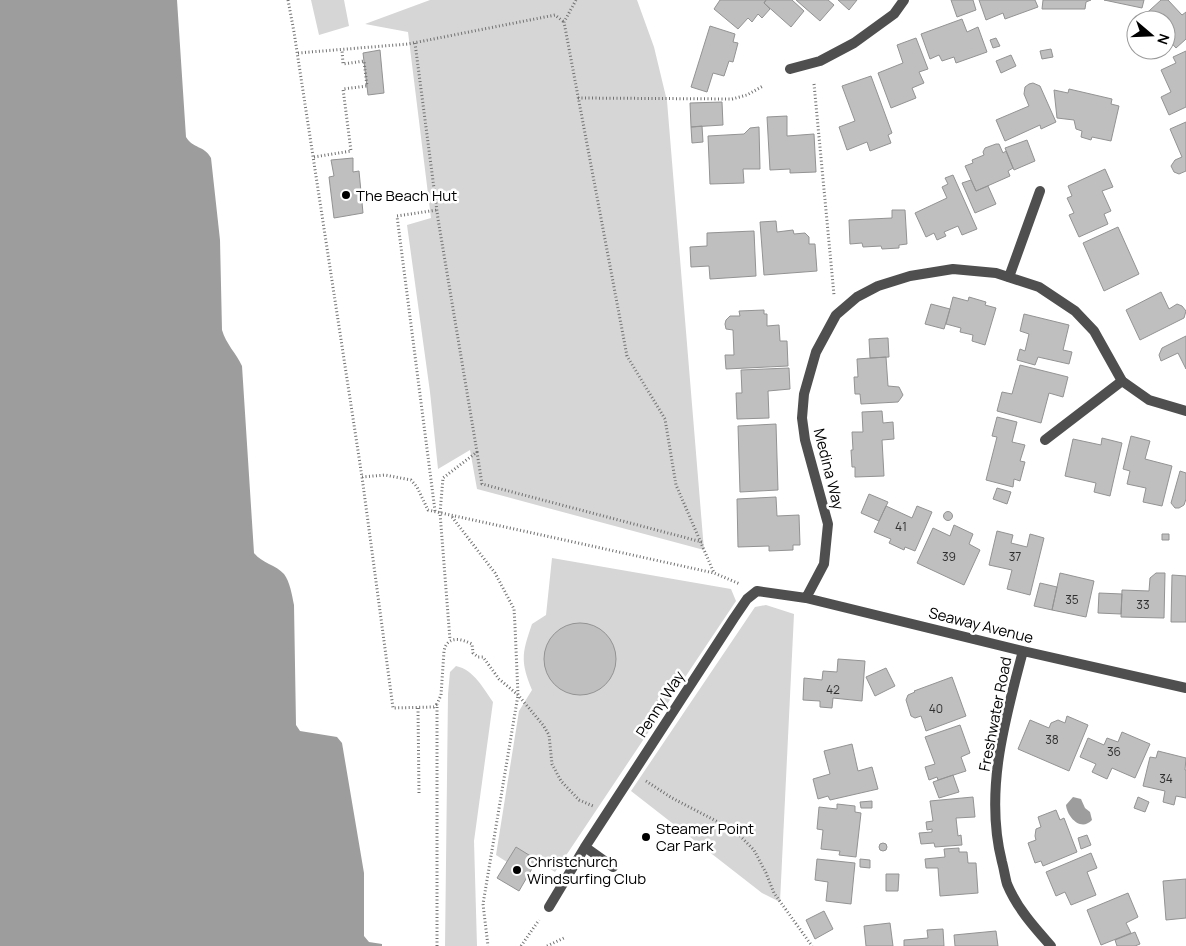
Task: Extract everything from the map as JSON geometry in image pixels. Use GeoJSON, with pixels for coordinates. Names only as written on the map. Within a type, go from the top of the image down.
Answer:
{"type":"FeatureCollection","features":[{"type":"Feature","properties":{"kind":"street"},"geometry":{"type":"LineString","coordinates":[[790,69],[820,61],[854,43],[894,14],[904,0]]}},
{"type":"Feature","properties":{"kind":"street"},"geometry":{"type":"LineString","coordinates":[[1008,277],[1040,191]]}},
{"type":"Feature","properties":{"kind":"street","name":"Medina Way"},"geometry":{"type":"LineString","coordinates":[[806,598],[824,564],[828,524],[805,440],[802,418],[804,394],[816,352],[836,315],[857,297],[878,286],[910,276],[953,269],[996,273],[1039,287],[1075,310],[1094,331],[1122,381],[1149,400],[1186,411]]}},
{"type":"Feature","properties":{"kind":"street"},"geometry":{"type":"LineString","coordinates":[[1045,440],[1122,381]]}},
{"type":"Feature","properties":{"kind":"street","name":"Seaway Avenue"},"geometry":{"type":"LineString","coordinates":[[757,591],[770,591],[806,598],[1023,651],[1186,688]]}},
{"type":"Feature","properties":{"kind":"street","name":"Penny Way"},"geometry":{"type":"LineString","coordinates":[[549,907],[633,772],[734,618],[747,599],[757,591]]}},
{"type":"Feature","properties":{"kind":"street","name":"Freshwater Road"},"geometry":{"type":"LineString","coordinates":[[1023,651],[1009,703],[1000,752],[995,801],[996,841],[1007,884],[1029,922],[1051,946]]}},
{"type":"Feature","properties":{"kind":"street"},"geometry":{"type":"LineString","coordinates":[[585,847],[613,867]]}},
{"type":"Feature","properties":{"kind":"path"},"geometry":{"type":"LineString","coordinates":[[288,0],[298,52],[362,477],[393,708],[434,707],[437,704]]}},
{"type":"Feature","properties":{"kind":"path"},"geometry":{"type":"LineString","coordinates":[[576,0],[564,22],[627,356],[664,419],[676,485],[714,573]]}},
{"type":"Feature","properties":{"kind":"path"},"geometry":{"type":"LineString","coordinates":[[298,52],[415,43],[555,15],[564,22]]}},
{"type":"Feature","properties":{"kind":"path"},"geometry":{"type":"LineString","coordinates":[[415,43],[437,210],[482,484],[702,542]]}},
{"type":"Feature","properties":{"kind":"path"},"geometry":{"type":"LineString","coordinates":[[314,157],[351,151],[343,89],[367,86],[364,61],[343,64],[342,49]]}},
{"type":"Feature","properties":{"kind":"path"},"geometry":{"type":"LineString","coordinates":[[814,84],[836,315]]}},
{"type":"Feature","properties":{"kind":"path"},"geometry":{"type":"LineString","coordinates":[[578,98],[732,99],[747,95],[763,86]]}},
{"type":"Feature","properties":{"kind":"path"},"geometry":{"type":"LineString","coordinates":[[434,512],[397,216],[437,210]]}},
{"type":"Feature","properties":{"kind":"path"},"geometry":{"type":"LineString","coordinates":[[450,640],[440,513],[443,478],[477,452]]}},
{"type":"Feature","properties":{"kind":"path"},"geometry":{"type":"LineString","coordinates":[[362,477],[385,475],[411,480],[428,510],[434,512],[714,573],[757,591]]}},
{"type":"Feature","properties":{"kind":"path"},"geometry":{"type":"LineString","coordinates":[[452,516],[495,573],[514,609],[518,695],[483,904],[488,946]]}},
{"type":"Feature","properties":{"kind":"path"},"geometry":{"type":"LineString","coordinates":[[437,946],[437,704],[441,695],[445,645],[450,640],[455,639],[472,644],[473,654],[483,657],[499,678],[518,695],[549,735],[552,764],[561,781],[579,800],[592,805],[606,815]]}},
{"type":"Feature","properties":{"kind":"path"},"geometry":{"type":"LineString","coordinates":[[418,708],[419,794]]}},
{"type":"Feature","properties":{"kind":"path"},"geometry":{"type":"LineString","coordinates":[[633,772],[672,798],[722,824],[740,836],[754,850],[774,894],[812,946]]}},
{"type":"Feature","properties":{"kind":"path"},"geometry":{"type":"LineString","coordinates":[[521,946],[549,907]]}},
{"type":"Feature","properties":{"kind":"path"},"geometry":{"type":"LineString","coordinates":[[547,946],[566,937]]}},
{"type":"Feature","properties":{"kind":"shaded area"},"geometry":{"type":"Polygon","coordinates":[[[0,0],[177,0],[186,137],[192,144],[205,151],[211,158],[220,240],[222,330],[242,366],[254,553],[284,574],[292,593],[294,605],[296,725],[300,731],[337,737],[342,743],[364,873],[364,936],[369,942],[382,944],[382,946],[0,946],[0,0]]]}},
{"type":"Feature","properties":{"kind":"shaded area"},"geometry":{"type":"Polygon","coordinates":[[[311,0],[344,0],[349,26],[319,35],[311,0]]]}},
{"type":"Feature","properties":{"kind":"shaded area"},"geometry":{"type":"Polygon","coordinates":[[[430,0],[637,0],[654,47],[667,101],[704,550],[477,489],[470,450],[438,469],[430,392],[407,225],[431,218],[408,32],[365,24],[430,0]]]}},
{"type":"Feature","properties":{"kind":"shaded area"},"geometry":{"type":"Polygon","coordinates":[[[552,558],[731,589],[736,601],[555,872],[516,847],[507,862],[496,855],[519,711],[532,690],[524,664],[524,650],[532,624],[546,615],[552,558]]]}},
{"type":"Feature","properties":{"kind":"shaded area"},"geometry":{"type":"Polygon","coordinates":[[[766,605],[794,614],[780,902],[762,893],[631,791],[755,607],[766,605]]]}},
{"type":"Feature","properties":{"kind":"shaded area"},"geometry":{"type":"Polygon","coordinates":[[[456,666],[473,675],[493,702],[474,841],[477,946],[445,946],[448,694],[450,672],[456,666]]]}},
{"type":"Feature","properties":{"kind":"shaded area"},"geometry":{"type":"Polygon","coordinates":[[[1073,797],[1081,799],[1085,808],[1090,812],[1092,820],[1088,823],[1079,824],[1069,814],[1066,805],[1073,797]]]}},
{"type":"Feature","properties":{"kind":"building"},"geometry":{"type":"Polygon","coordinates":[[[720,0],[766,0],[764,3],[770,9],[762,18],[758,14],[752,22],[748,18],[738,29],[714,9],[720,0]]]}},
{"type":"Feature","properties":{"kind":"building"},"geometry":{"type":"Polygon","coordinates":[[[766,0],[792,0],[804,11],[791,27],[764,3],[766,0]]]}},
{"type":"Feature","properties":{"kind":"building"},"geometry":{"type":"Polygon","coordinates":[[[796,0],[828,0],[834,5],[820,21],[796,0]]]}},
{"type":"Feature","properties":{"kind":"building"},"geometry":{"type":"Polygon","coordinates":[[[838,0],[857,0],[849,10],[838,0]]]}},
{"type":"Feature","properties":{"kind":"building"},"geometry":{"type":"Polygon","coordinates":[[[951,0],[973,0],[976,10],[957,17],[951,0]]]}},
{"type":"Feature","properties":{"kind":"building"},"geometry":{"type":"Polygon","coordinates":[[[979,0],[1035,0],[1038,7],[1005,19],[1003,13],[986,20],[979,0]]]}},
{"type":"Feature","properties":{"kind":"building"},"geometry":{"type":"Polygon","coordinates":[[[1043,0],[1091,0],[1086,2],[1085,9],[1042,9],[1043,0]]]}},
{"type":"Feature","properties":{"kind":"building"},"geometry":{"type":"Polygon","coordinates":[[[1104,0],[1144,0],[1142,8],[1104,0]]]}},
{"type":"Feature","properties":{"kind":"building"},"geometry":{"type":"Polygon","coordinates":[[[1161,0],[1168,0],[1182,15],[1186,12],[1186,39],[1176,48],[1176,10],[1150,10],[1161,0]]]}},
{"type":"Feature","properties":{"kind":"building"},"geometry":{"type":"Polygon","coordinates":[[[962,19],[967,32],[978,27],[987,52],[956,63],[954,57],[942,61],[939,55],[930,59],[921,34],[962,19]]]}},
{"type":"Feature","properties":{"kind":"building"},"geometry":{"type":"Polygon","coordinates":[[[710,26],[735,34],[733,42],[738,43],[733,62],[729,61],[724,76],[713,73],[707,92],[691,87],[710,26]]]}},
{"type":"Feature","properties":{"kind":"building"},"geometry":{"type":"Polygon","coordinates":[[[916,38],[928,69],[919,72],[924,83],[912,88],[916,98],[891,108],[878,73],[903,63],[897,45],[916,38]]]}},
{"type":"Feature","properties":{"kind":"building"},"geometry":{"type":"Polygon","coordinates":[[[996,38],[1000,46],[993,48],[990,40],[996,38]]]}},
{"type":"Feature","properties":{"kind":"building"},"geometry":{"type":"Polygon","coordinates":[[[1051,49],[1053,57],[1042,59],[1040,51],[1051,49]]]}},
{"type":"Feature","properties":{"kind":"building"},"geometry":{"type":"Polygon","coordinates":[[[380,50],[384,93],[368,95],[363,53],[380,50]]]}},
{"type":"Feature","properties":{"kind":"building"},"geometry":{"type":"Polygon","coordinates":[[[1186,51],[1186,107],[1169,115],[1161,97],[1171,92],[1161,70],[1176,63],[1176,56],[1186,51]]]}},
{"type":"Feature","properties":{"kind":"building"},"geometry":{"type":"Polygon","coordinates":[[[1011,55],[1016,66],[1001,73],[996,61],[1011,55]]]}},
{"type":"Feature","properties":{"kind":"building"},"geometry":{"type":"Polygon","coordinates":[[[871,76],[892,133],[888,135],[891,143],[870,151],[867,142],[847,150],[839,127],[855,121],[842,86],[871,76]]]}},
{"type":"Feature","properties":{"kind":"building"},"geometry":{"type":"Polygon","coordinates":[[[1033,83],[1040,86],[1056,122],[1041,129],[1040,125],[1005,141],[996,120],[1029,106],[1024,94],[1025,87],[1033,83]]]}},
{"type":"Feature","properties":{"kind":"building"},"geometry":{"type":"Polygon","coordinates":[[[1069,89],[1112,99],[1111,104],[1119,106],[1111,141],[1092,137],[1091,140],[1081,137],[1082,131],[1076,129],[1074,120],[1057,118],[1054,90],[1068,93],[1069,89]]]}},
{"type":"Feature","properties":{"kind":"building"},"geometry":{"type":"Polygon","coordinates":[[[722,102],[723,125],[691,127],[690,103],[722,102]]]}},
{"type":"Feature","properties":{"kind":"building"},"geometry":{"type":"Polygon","coordinates":[[[787,116],[787,136],[814,134],[816,172],[790,173],[790,169],[770,170],[767,117],[787,116]]]}},
{"type":"Feature","properties":{"kind":"building"},"geometry":{"type":"Polygon","coordinates":[[[1186,122],[1186,171],[1179,174],[1174,172],[1171,166],[1175,160],[1182,157],[1170,129],[1186,122]]]}},
{"type":"Feature","properties":{"kind":"building"},"geometry":{"type":"Polygon","coordinates":[[[702,126],[703,142],[692,143],[691,127],[702,126]]]}},
{"type":"Feature","properties":{"kind":"building"},"geometry":{"type":"Polygon","coordinates":[[[759,127],[760,169],[743,169],[744,183],[710,184],[708,136],[744,134],[750,128],[759,127]]]}},
{"type":"Feature","properties":{"kind":"building"},"geometry":{"type":"Polygon","coordinates":[[[1027,140],[1035,161],[1014,170],[1005,148],[1027,140]]]}},
{"type":"Feature","properties":{"kind":"building"},"geometry":{"type":"Polygon","coordinates":[[[999,144],[1003,153],[1006,151],[1013,168],[1008,171],[1010,176],[976,191],[965,166],[973,163],[972,160],[984,155],[985,148],[999,144]]]}},
{"type":"Feature","properties":{"kind":"building","name":"The Beach Hut"},"geometry":{"type":"Polygon","coordinates":[[[353,158],[353,172],[359,171],[363,213],[334,218],[329,177],[334,176],[331,160],[353,158]]]}},
{"type":"Feature","properties":{"kind":"building"},"geometry":{"type":"Polygon","coordinates":[[[1105,169],[1113,187],[1102,191],[1111,211],[1104,214],[1108,224],[1079,237],[1069,215],[1074,213],[1067,198],[1072,196],[1068,186],[1105,169]]]}},
{"type":"Feature","properties":{"kind":"building"},"geometry":{"type":"Polygon","coordinates":[[[953,175],[977,229],[962,235],[958,226],[944,232],[946,236],[937,240],[934,233],[926,237],[915,213],[947,198],[942,187],[948,184],[945,178],[953,175]]]}},
{"type":"Feature","properties":{"kind":"building"},"geometry":{"type":"Polygon","coordinates":[[[971,180],[976,191],[988,186],[996,204],[975,213],[962,183],[971,180]]]}},
{"type":"Feature","properties":{"kind":"building"},"geometry":{"type":"Polygon","coordinates":[[[892,210],[905,210],[907,244],[899,245],[899,248],[882,249],[881,246],[863,247],[862,243],[850,244],[849,220],[892,218],[892,210]]]}},
{"type":"Feature","properties":{"kind":"building"},"geometry":{"type":"Polygon","coordinates":[[[776,221],[777,232],[793,230],[794,234],[805,233],[809,237],[809,244],[815,244],[817,271],[764,275],[760,222],[776,221]]]}},
{"type":"Feature","properties":{"kind":"building"},"geometry":{"type":"Polygon","coordinates":[[[1118,227],[1139,274],[1104,291],[1083,243],[1118,227]]]}},
{"type":"Feature","properties":{"kind":"building"},"geometry":{"type":"Polygon","coordinates":[[[754,231],[756,276],[710,279],[709,266],[691,267],[690,247],[707,246],[707,233],[754,231]]]}},
{"type":"Feature","properties":{"kind":"building"},"geometry":{"type":"Polygon","coordinates":[[[1161,292],[1169,309],[1177,304],[1182,306],[1186,311],[1184,318],[1140,340],[1126,310],[1161,292]]]}},
{"type":"Feature","properties":{"kind":"building"},"geometry":{"type":"Polygon","coordinates":[[[953,297],[968,301],[969,297],[986,302],[985,305],[996,308],[985,345],[972,341],[973,335],[960,332],[961,328],[946,324],[953,297]]]}},
{"type":"Feature","properties":{"kind":"building"},"geometry":{"type":"Polygon","coordinates":[[[931,304],[950,309],[944,329],[925,324],[931,304]]]}},
{"type":"Feature","properties":{"kind":"building"},"geometry":{"type":"Polygon","coordinates":[[[764,310],[764,314],[767,314],[767,326],[779,325],[780,341],[787,341],[788,366],[726,369],[725,355],[734,355],[733,330],[726,329],[726,320],[730,316],[740,316],[739,311],[764,310]]]}},
{"type":"Feature","properties":{"kind":"building"},"geometry":{"type":"Polygon","coordinates":[[[1024,314],[1069,325],[1063,350],[1072,352],[1069,364],[1038,357],[1035,365],[1017,360],[1020,349],[1025,351],[1029,334],[1020,331],[1024,314]]]}},
{"type":"Feature","properties":{"kind":"building"},"geometry":{"type":"Polygon","coordinates":[[[1186,336],[1186,369],[1178,353],[1161,361],[1159,355],[1162,348],[1186,336]]]}},
{"type":"Feature","properties":{"kind":"building"},"geometry":{"type":"Polygon","coordinates":[[[888,338],[889,357],[870,358],[869,339],[888,338]]]}},
{"type":"Feature","properties":{"kind":"building"},"geometry":{"type":"Polygon","coordinates":[[[886,357],[888,386],[899,387],[903,395],[898,402],[861,404],[860,394],[855,394],[854,377],[858,377],[857,359],[886,357]]]}},
{"type":"Feature","properties":{"kind":"building"},"geometry":{"type":"Polygon","coordinates":[[[1020,365],[1068,377],[1063,397],[1049,393],[1041,423],[997,411],[1002,392],[1012,394],[1020,365]]]}},
{"type":"Feature","properties":{"kind":"building"},"geometry":{"type":"Polygon","coordinates":[[[789,368],[790,389],[768,391],[769,418],[737,419],[736,393],[742,393],[741,370],[789,368]]]}},
{"type":"Feature","properties":{"kind":"building"},"geometry":{"type":"Polygon","coordinates":[[[882,411],[883,423],[893,422],[894,439],[882,440],[884,476],[855,477],[855,467],[852,467],[852,432],[863,432],[862,412],[882,411]]]}},
{"type":"Feature","properties":{"kind":"building"},"geometry":{"type":"Polygon","coordinates":[[[997,417],[1017,422],[1012,442],[1025,445],[1020,461],[1025,462],[1020,481],[1014,479],[1013,487],[986,480],[997,437],[992,436],[997,417]]]}},
{"type":"Feature","properties":{"kind":"building"},"geometry":{"type":"Polygon","coordinates":[[[776,424],[778,490],[740,492],[738,426],[776,424]]]}},
{"type":"Feature","properties":{"kind":"building"},"geometry":{"type":"Polygon","coordinates":[[[1131,436],[1150,441],[1145,459],[1172,466],[1162,506],[1143,502],[1146,488],[1127,484],[1130,471],[1123,469],[1131,436]]]}},
{"type":"Feature","properties":{"kind":"building"},"geometry":{"type":"Polygon","coordinates":[[[1102,438],[1122,443],[1110,496],[1094,492],[1096,483],[1065,476],[1073,439],[1101,445],[1102,438]]]}},
{"type":"Feature","properties":{"kind":"building"},"geometry":{"type":"Polygon","coordinates":[[[1180,471],[1186,473],[1186,499],[1184,505],[1175,508],[1171,503],[1180,471]]]}},
{"type":"Feature","properties":{"kind":"building"},"geometry":{"type":"Polygon","coordinates":[[[997,488],[1011,492],[1007,504],[993,499],[997,488]]]}},
{"type":"Feature","properties":{"kind":"building"},"geometry":{"type":"Polygon","coordinates":[[[869,494],[888,502],[879,521],[861,513],[869,494]]]}},
{"type":"Feature","properties":{"kind":"building"},"geometry":{"type":"Polygon","coordinates":[[[776,497],[777,516],[799,515],[800,545],[793,545],[793,550],[769,551],[769,546],[738,547],[737,499],[776,497]]]}},
{"type":"Feature","properties":{"kind":"building"},"geometry":{"type":"Polygon","coordinates":[[[886,506],[912,518],[917,506],[932,512],[915,551],[905,547],[904,550],[889,543],[891,539],[874,532],[886,506]]]}},
{"type":"Feature","properties":{"kind":"building"},"geometry":{"type":"Polygon","coordinates":[[[948,511],[953,516],[948,521],[943,516],[948,511]]]}},
{"type":"Feature","properties":{"kind":"building"},"geometry":{"type":"Polygon","coordinates":[[[954,525],[973,534],[969,544],[980,550],[964,585],[917,563],[933,528],[950,536],[954,525]]]}},
{"type":"Feature","properties":{"kind":"building"},"geometry":{"type":"Polygon","coordinates":[[[997,531],[1013,535],[1011,543],[1027,547],[1030,534],[1044,538],[1030,595],[1007,589],[1012,570],[989,565],[997,531]]]}},
{"type":"Feature","properties":{"kind":"building"},"geometry":{"type":"Polygon","coordinates":[[[1162,534],[1169,534],[1169,540],[1162,540],[1162,534]]]}},
{"type":"Feature","properties":{"kind":"building"},"geometry":{"type":"Polygon","coordinates":[[[1060,573],[1094,581],[1086,617],[1052,610],[1060,573]]]}},
{"type":"Feature","properties":{"kind":"building"},"geometry":{"type":"Polygon","coordinates":[[[1156,573],[1165,573],[1164,618],[1121,617],[1122,590],[1149,591],[1150,578],[1156,573]]]}},
{"type":"Feature","properties":{"kind":"building"},"geometry":{"type":"Polygon","coordinates":[[[1172,575],[1186,576],[1186,622],[1171,622],[1172,575]]]}},
{"type":"Feature","properties":{"kind":"building"},"geometry":{"type":"Polygon","coordinates":[[[1040,583],[1057,587],[1052,610],[1034,606],[1040,583]]]}},
{"type":"Feature","properties":{"kind":"building"},"geometry":{"type":"Polygon","coordinates":[[[1099,593],[1122,594],[1121,614],[1098,613],[1099,593]]]}},
{"type":"Feature","properties":{"kind":"building"},"geometry":{"type":"Polygon","coordinates":[[[580,623],[600,629],[610,639],[616,659],[610,679],[600,689],[580,695],[560,689],[550,679],[544,659],[550,639],[560,629],[580,623]]]}},
{"type":"Feature","properties":{"kind":"building"},"geometry":{"type":"Polygon","coordinates":[[[838,659],[865,661],[862,701],[833,698],[832,708],[820,707],[820,701],[803,700],[804,678],[822,680],[823,671],[837,672],[838,659]]]}},
{"type":"Feature","properties":{"kind":"building"},"geometry":{"type":"Polygon","coordinates":[[[886,668],[895,686],[875,696],[866,677],[886,668]]]}},
{"type":"Feature","properties":{"kind":"building"},"geometry":{"type":"Polygon","coordinates":[[[952,677],[966,716],[926,731],[921,716],[915,718],[911,716],[906,700],[908,695],[952,677]]]}},
{"type":"Feature","properties":{"kind":"building"},"geometry":{"type":"Polygon","coordinates":[[[1067,716],[1088,725],[1069,771],[1018,749],[1030,720],[1049,728],[1051,723],[1058,720],[1065,723],[1067,716]]]}},
{"type":"Feature","properties":{"kind":"building"},"geometry":{"type":"Polygon","coordinates":[[[960,725],[970,753],[961,757],[966,771],[938,780],[937,777],[929,780],[925,767],[935,764],[925,737],[960,725]]]}},
{"type":"Feature","properties":{"kind":"building"},"geometry":{"type":"Polygon","coordinates":[[[1122,732],[1150,744],[1135,778],[1112,768],[1107,779],[1092,772],[1096,764],[1080,757],[1088,738],[1104,745],[1107,738],[1118,742],[1122,732]]]}},
{"type":"Feature","properties":{"kind":"building"},"geometry":{"type":"Polygon","coordinates":[[[852,744],[858,771],[872,767],[878,789],[830,800],[828,796],[818,799],[813,779],[830,774],[824,751],[852,744]]]}},
{"type":"Feature","properties":{"kind":"building"},"geometry":{"type":"Polygon","coordinates":[[[1158,751],[1186,758],[1186,798],[1176,796],[1174,805],[1163,802],[1165,791],[1143,786],[1150,757],[1156,758],[1158,751]]]}},
{"type":"Feature","properties":{"kind":"building"},"geometry":{"type":"Polygon","coordinates":[[[953,775],[959,792],[939,798],[933,782],[953,775]]]}},
{"type":"Feature","properties":{"kind":"building"},"geometry":{"type":"Polygon","coordinates":[[[973,797],[975,817],[956,818],[958,836],[961,835],[962,845],[935,847],[934,843],[921,844],[919,833],[932,832],[932,829],[927,830],[926,822],[933,821],[930,801],[973,797]]]}},
{"type":"Feature","properties":{"kind":"building"},"geometry":{"type":"Polygon","coordinates":[[[1138,797],[1149,802],[1145,812],[1134,808],[1138,797]]]}},
{"type":"Feature","properties":{"kind":"building"},"geometry":{"type":"Polygon","coordinates":[[[872,801],[872,808],[861,808],[860,802],[872,801]]]}},
{"type":"Feature","properties":{"kind":"building"},"geometry":{"type":"Polygon","coordinates":[[[837,804],[855,806],[855,812],[861,813],[856,857],[839,855],[840,851],[821,849],[823,830],[817,829],[819,807],[837,809],[837,804]]]}},
{"type":"Feature","properties":{"kind":"building"},"geometry":{"type":"Polygon","coordinates":[[[1056,810],[1060,820],[1064,818],[1077,852],[1043,866],[1041,861],[1035,863],[1028,843],[1036,840],[1036,829],[1041,827],[1038,817],[1056,810]]]}},
{"type":"Feature","properties":{"kind":"building"},"geometry":{"type":"Polygon","coordinates":[[[1087,835],[1091,845],[1081,849],[1078,838],[1087,835]]]}},
{"type":"Feature","properties":{"kind":"building"},"geometry":{"type":"Polygon","coordinates":[[[883,843],[887,847],[883,851],[879,847],[883,843]]]}},
{"type":"Feature","properties":{"kind":"building","name":"Christchurch Windsurfing Club"},"geometry":{"type":"Polygon","coordinates":[[[516,847],[537,860],[519,891],[497,878],[516,847]]]}},
{"type":"Feature","properties":{"kind":"building"},"geometry":{"type":"Polygon","coordinates":[[[959,848],[959,852],[967,852],[968,863],[976,863],[978,893],[940,896],[938,868],[926,868],[925,859],[945,857],[944,849],[959,848]]]}},
{"type":"Feature","properties":{"kind":"building"},"geometry":{"type":"Polygon","coordinates":[[[1091,853],[1097,868],[1087,872],[1096,895],[1071,905],[1065,892],[1056,896],[1046,872],[1091,853]]]}},
{"type":"Feature","properties":{"kind":"building"},"geometry":{"type":"Polygon","coordinates":[[[817,859],[855,863],[851,904],[826,901],[828,882],[815,880],[817,859]]]}},
{"type":"Feature","properties":{"kind":"building"},"geometry":{"type":"Polygon","coordinates":[[[860,859],[870,860],[870,868],[860,867],[860,859]]]}},
{"type":"Feature","properties":{"kind":"building"},"geometry":{"type":"Polygon","coordinates":[[[886,874],[899,874],[898,891],[886,891],[886,874]]]}},
{"type":"Feature","properties":{"kind":"building"},"geometry":{"type":"Polygon","coordinates":[[[1186,879],[1186,918],[1166,920],[1163,881],[1186,879]]]}},
{"type":"Feature","properties":{"kind":"building"},"geometry":{"type":"Polygon","coordinates":[[[1128,893],[1138,917],[1126,923],[1131,933],[1101,945],[1087,910],[1128,893]]]}},
{"type":"Feature","properties":{"kind":"building"},"geometry":{"type":"Polygon","coordinates":[[[824,911],[833,929],[815,939],[806,920],[824,911]]]}},
{"type":"Feature","properties":{"kind":"building"},"geometry":{"type":"Polygon","coordinates":[[[890,923],[893,946],[866,946],[864,926],[890,923]]]}},
{"type":"Feature","properties":{"kind":"building"},"geometry":{"type":"Polygon","coordinates":[[[943,929],[944,946],[904,946],[904,940],[928,938],[927,930],[943,929]]]}},
{"type":"Feature","properties":{"kind":"building"},"geometry":{"type":"Polygon","coordinates":[[[996,931],[998,946],[955,946],[954,935],[996,931]]]}},
{"type":"Feature","properties":{"kind":"building"},"geometry":{"type":"Polygon","coordinates":[[[1135,932],[1140,944],[1135,946],[1117,946],[1115,940],[1135,932]]]}},
{"type":"Feature","properties":{"kind":"place","name":"The Beach Hut"},"geometry":{"type":"Point","coordinates":[346,195]}},
{"type":"Feature","properties":{"kind":"place","name":"Steamer Point Car Park"},"geometry":{"type":"Point","coordinates":[646,837]}},
{"type":"Feature","properties":{"kind":"place","name":"Christchurch Windsurfing Club"},"geometry":{"type":"Point","coordinates":[517,870]}}]}
